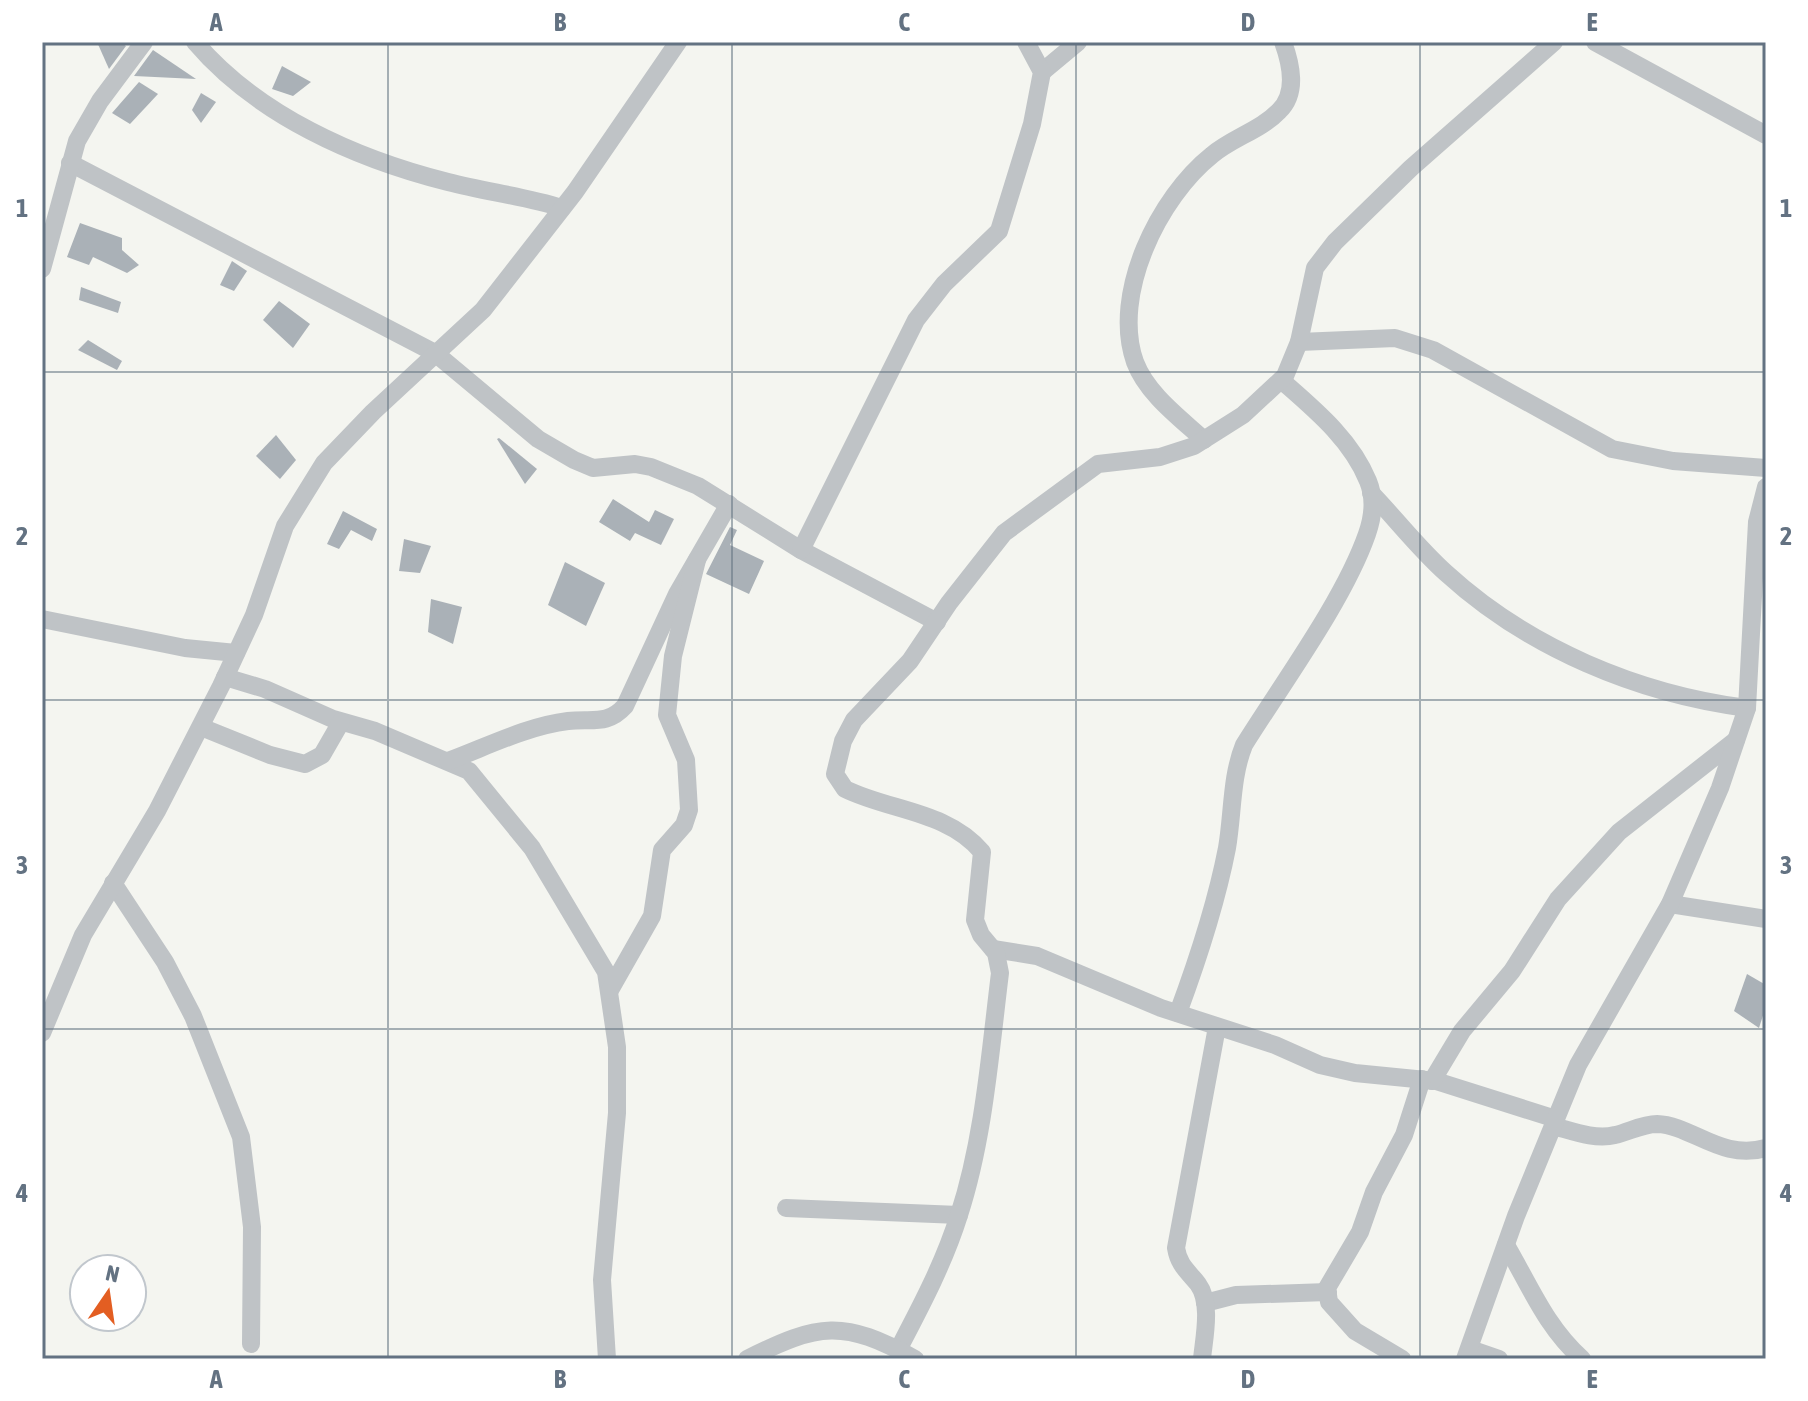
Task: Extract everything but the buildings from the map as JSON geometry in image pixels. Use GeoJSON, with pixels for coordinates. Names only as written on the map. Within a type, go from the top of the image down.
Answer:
{"type":"FeatureCollection","features":[{"type":"Feature","properties":{"kind":"street"},"geometry":{"type":"LineString","coordinates":[[42,269],[77,141],[100,101],[144,42]]}},
{"type":"Feature","properties":{"kind":"street"},"geometry":{"type":"LineString","coordinates":[[195,42],[234,82],[325,138],[450,183],[511,193],[562,208]]}},
{"type":"Feature","properties":{"kind":"street"},"geometry":{"type":"LineString","coordinates":[[42,1033],[83,935],[157,811],[225,677],[285,526],[324,463],[483,310],[562,208],[678,42]]}},
{"type":"Feature","properties":{"kind":"street"},"geometry":{"type":"LineString","coordinates":[[801,550],[916,320],[944,284],[999,231],[1032,124],[1042,72],[1026,42]]}},
{"type":"Feature","properties":{"kind":"street"},"geometry":{"type":"LineString","coordinates":[[1042,72],[1078,42]]}},
{"type":"Feature","properties":{"kind":"street"},"geometry":{"type":"LineString","coordinates":[[1204,440],[1160,399],[1136,364],[1129,333],[1135,282],[1146,241],[1172,195],[1212,155],[1280,111],[1289,94],[1292,74],[1283,42]]}},
{"type":"Feature","properties":{"kind":"street"},"geometry":{"type":"LineString","coordinates":[[898,1350],[931,1288],[959,1215],[976,1149],[1000,973],[993,949],[975,920],[982,852],[970,838],[950,826],[845,789],[835,774],[843,741],[854,720],[910,661],[1004,533],[1098,464],[1160,457],[1204,440],[1243,415],[1281,380],[1299,342],[1315,268],[1335,242],[1411,168],[1554,42]]}},
{"type":"Feature","properties":{"kind":"street"},"geometry":{"type":"LineString","coordinates":[[1595,42],[1766,135]]}},
{"type":"Feature","properties":{"kind":"street"},"geometry":{"type":"LineString","coordinates":[[70,163],[346,303],[435,353],[538,439],[574,460],[593,468],[635,464],[651,467],[698,486],[801,550],[937,622]]}},
{"type":"Feature","properties":{"kind":"street"},"geometry":{"type":"LineString","coordinates":[[1299,342],[1395,338],[1433,350],[1612,449],[1673,461],[1766,468]]}},
{"type":"Feature","properties":{"kind":"street"},"geometry":{"type":"LineString","coordinates":[[1178,1013],[1216,900],[1227,846],[1236,764],[1244,745],[1333,601],[1367,535],[1374,506],[1352,451],[1328,422],[1281,380]]}},
{"type":"Feature","properties":{"kind":"street"},"geometry":{"type":"LineString","coordinates":[[1499,1359],[1467,1354],[1506,1245],[1554,1123],[1599,1025],[1670,904],[1702,837],[1757,684],[1757,522],[1766,487]]}},
{"type":"Feature","properties":{"kind":"street"},"geometry":{"type":"LineString","coordinates":[[1371,493],[1446,574],[1533,639],[1621,678],[1700,702],[1747,708]]}},
{"type":"Feature","properties":{"kind":"street"},"geometry":{"type":"LineString","coordinates":[[448,761],[527,731],[568,721],[601,721],[615,717],[625,706],[654,641],[729,504]]}},
{"type":"Feature","properties":{"kind":"street"},"geometry":{"type":"LineString","coordinates":[[610,990],[652,916],[662,850],[684,825],[689,810],[686,760],[667,715],[673,656],[697,560]]}},
{"type":"Feature","properties":{"kind":"street"},"geometry":{"type":"LineString","coordinates":[[42,619],[185,648],[236,653]]}},
{"type":"Feature","properties":{"kind":"street"},"geometry":{"type":"LineString","coordinates":[[225,677],[265,689],[341,722],[375,731],[469,771],[532,848],[606,972],[617,1047],[617,1113],[602,1280],[607,1359]]}},
{"type":"Feature","properties":{"kind":"street"},"geometry":{"type":"LineString","coordinates":[[201,727],[270,755],[305,764],[322,755],[341,722]]}},
{"type":"Feature","properties":{"kind":"street"},"geometry":{"type":"LineString","coordinates":[[1402,1359],[1355,1331],[1329,1302],[1328,1292],[1360,1232],[1374,1192],[1404,1135],[1427,1080],[1462,1031],[1512,971],[1558,899],[1619,832],[1736,739]]}},
{"type":"Feature","properties":{"kind":"street"},"geometry":{"type":"LineString","coordinates":[[113,883],[165,962],[193,1016],[241,1137],[252,1227],[251,1344]]}},
{"type":"Feature","properties":{"kind":"street"},"geometry":{"type":"LineString","coordinates":[[1670,904],[1766,919]]}},
{"type":"Feature","properties":{"kind":"street"},"geometry":{"type":"LineString","coordinates":[[993,949],[1037,956],[1178,1013],[1320,1065],[1355,1073],[1427,1080],[1489,1095],[1587,1135],[1612,1136],[1661,1124],[1707,1143],[1751,1152],[1766,1148]]}},
{"type":"Feature","properties":{"kind":"street"},"geometry":{"type":"LineString","coordinates":[[1202,1359],[1205,1303],[1199,1286],[1178,1262],[1176,1248],[1217,1027]]}},
{"type":"Feature","properties":{"kind":"street"},"geometry":{"type":"LineString","coordinates":[[786,1208],[959,1215]]}},
{"type":"Feature","properties":{"kind":"street"},"geometry":{"type":"LineString","coordinates":[[1506,1245],[1542,1315],[1560,1340],[1582,1359]]}},
{"type":"Feature","properties":{"kind":"street"},"geometry":{"type":"LineString","coordinates":[[1205,1303],[1236,1295],[1328,1292]]}},
{"type":"Feature","properties":{"kind":"street"},"geometry":{"type":"LineString","coordinates":[[747,1359],[797,1335],[834,1329],[868,1334],[915,1359]]}}]}
